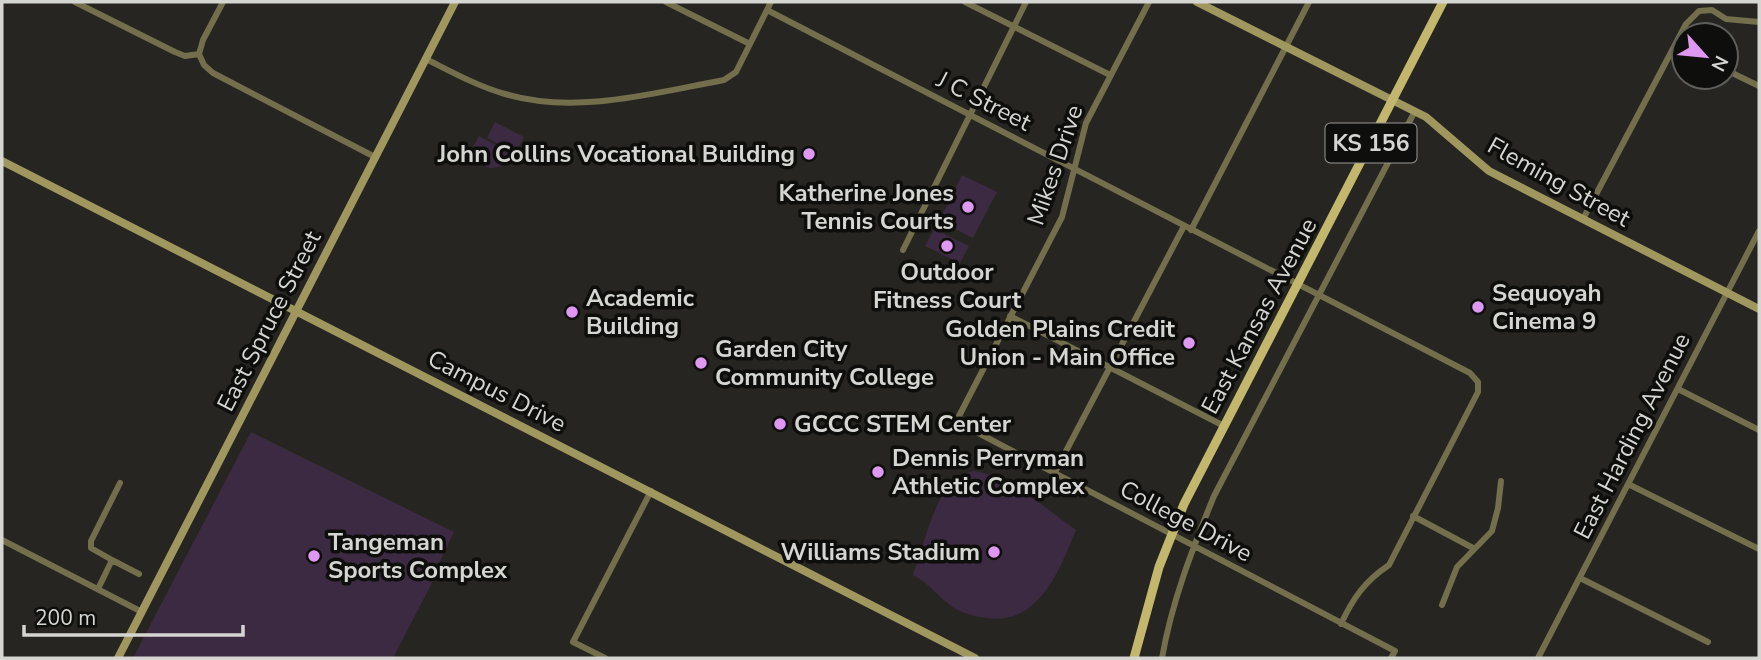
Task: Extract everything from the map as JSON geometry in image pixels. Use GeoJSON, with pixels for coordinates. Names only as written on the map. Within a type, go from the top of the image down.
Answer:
{"type":"FeatureCollection","features":[{"type":"Feature","properties":{"kind":"main road","name":"East Kansas Avenue"},"geometry":{"type":"LineString","coordinates":[[1133,658],[1171,535],[1224,426],[1443,2]]}},
{"type":"Feature","properties":{"kind":"street"},"geometry":{"type":"LineString","coordinates":[[75,2],[175,52],[185,56],[200,54]]}},
{"type":"Feature","properties":{"kind":"street"},"geometry":{"type":"LineString","coordinates":[[223,2],[203,40],[200,54],[204,65],[213,73],[375,158]]}},
{"type":"Feature","properties":{"kind":"street","name":"East Spruce Street"},"geometry":{"type":"LineString","coordinates":[[118,658],[455,2]]}},
{"type":"Feature","properties":{"kind":"street"},"geometry":{"type":"LineString","coordinates":[[666,2],[750,44]]}},
{"type":"Feature","properties":{"kind":"street"},"geometry":{"type":"LineString","coordinates":[[426,59],[491,90],[536,101],[581,102],[633,97],[724,80],[736,72],[771,2]]}},
{"type":"Feature","properties":{"kind":"street"},"geometry":{"type":"LineString","coordinates":[[965,2],[1110,75]]}},
{"type":"Feature","properties":{"kind":"street"},"geometry":{"type":"LineString","coordinates":[[904,250],[1026,2]]}},
{"type":"Feature","properties":{"kind":"street","name":"Mikes Drive"},"geometry":{"type":"LineString","coordinates":[[959,416],[1062,217],[1086,123],[1149,2]]}},
{"type":"Feature","properties":{"kind":"street","name":"Fleming Street"},"geometry":{"type":"LineString","coordinates":[[1197,2],[1426,117],[1489,171],[1759,309]]}},
{"type":"Feature","properties":{"kind":"street"},"geometry":{"type":"LineString","coordinates":[[1309,2],[1191,230],[1470,373],[1478,382],[1478,392],[1389,565],[1365,583],[1353,598],[1341,624]]}},
{"type":"Feature","properties":{"kind":"street","name":"J C Street"},"geometry":{"type":"LineString","coordinates":[[767,10],[1191,230]]}},
{"type":"Feature","properties":{"kind":"street"},"geometry":{"type":"LineString","coordinates":[[1688,21],[1699,11],[1712,10],[1727,19],[1759,22]]}},
{"type":"Feature","properties":{"kind":"street"},"geometry":{"type":"LineString","coordinates":[[1583,219],[1670,55]]}},
{"type":"Feature","properties":{"kind":"street"},"geometry":{"type":"LineString","coordinates":[[1740,77],[1759,86]]}},
{"type":"Feature","properties":{"kind":"street"},"geometry":{"type":"LineString","coordinates":[[1162,658],[1173,605],[1214,496],[1415,111]]}},
{"type":"Feature","properties":{"kind":"street","name":"Campus Drive"},"geometry":{"type":"LineString","coordinates":[[2,161],[975,658]]}},
{"type":"Feature","properties":{"kind":"street"},"geometry":{"type":"LineString","coordinates":[[1054,474],[1184,226]]}},
{"type":"Feature","properties":{"kind":"street","name":"East Harding Avenue"},"geometry":{"type":"LineString","coordinates":[[1538,658],[1759,231]]}},
{"type":"Feature","properties":{"kind":"street"},"geometry":{"type":"LineString","coordinates":[[1010,316],[1224,426]]}},
{"type":"Feature","properties":{"kind":"street"},"geometry":{"type":"LineString","coordinates":[[1678,389],[1759,430]]}},
{"type":"Feature","properties":{"kind":"street","name":"College Drive"},"geometry":{"type":"LineString","coordinates":[[959,416],[961,424],[968,429],[1395,651],[1391,658]]}},
{"type":"Feature","properties":{"kind":"street"},"geometry":{"type":"LineString","coordinates":[[1442,604],[1457,567],[1492,531],[1502,481]]}},
{"type":"Feature","properties":{"kind":"street"},"geometry":{"type":"LineString","coordinates":[[120,482],[91,541],[91,548],[139,574]]}},
{"type":"Feature","properties":{"kind":"street"},"geometry":{"type":"LineString","coordinates":[[1629,484],[1759,550]]}},
{"type":"Feature","properties":{"kind":"street"},"geometry":{"type":"LineString","coordinates":[[605,658],[573,642],[651,491]]}},
{"type":"Feature","properties":{"kind":"street"},"geometry":{"type":"LineString","coordinates":[[1413,516],[1473,548]]}},
{"type":"Feature","properties":{"kind":"street"},"geometry":{"type":"LineString","coordinates":[[2,540],[142,612]]}},
{"type":"Feature","properties":{"kind":"street"},"geometry":{"type":"LineString","coordinates":[[98,589],[112,561]]}},
{"type":"Feature","properties":{"kind":"street"},"geometry":{"type":"LineString","coordinates":[[1580,579],[1708,642]]}},
{"type":"Feature","properties":{"kind":"shaded area"},"geometry":{"type":"Polygon","coordinates":[[[495,122],[524,137],[516,153],[487,138],[495,122]]]}},
{"type":"Feature","properties":{"kind":"shaded area"},"geometry":{"type":"Polygon","coordinates":[[[479,136],[509,152],[511,158],[500,166],[486,167],[477,149],[473,147],[479,136]]]}},
{"type":"Feature","properties":{"kind":"shaded area","name":"Katherine Jones Tennis Courts"},"geometry":{"type":"Polygon","coordinates":[[[962,175],[997,192],[973,238],[939,221],[962,175]]]}},
{"type":"Feature","properties":{"kind":"shaded area","name":"Outdoor Fitness Court"},"geometry":{"type":"Polygon","coordinates":[[[934,229],[969,246],[960,263],[925,246],[934,229]]]}},
{"type":"Feature","properties":{"kind":"shaded area","name":"Tangeman Sports Complex"},"geometry":{"type":"Polygon","coordinates":[[[251,432],[454,532],[431,580],[433,581],[393,658],[133,658],[251,432]]]}},
{"type":"Feature","properties":{"kind":"shaded area","name":"Williams Stadium"},"geometry":{"type":"Polygon","coordinates":[[[974,471],[988,474],[1015,487],[1076,530],[1055,577],[1045,592],[1021,613],[1005,618],[983,618],[960,611],[913,575],[933,515],[944,492],[955,479],[974,471]]]}},
{"type":"Feature","properties":{"kind":"place","name":"John Collins Vocational Building"},"geometry":{"type":"Point","coordinates":[809,154]}},
{"type":"Feature","properties":{"kind":"place","name":"Katherine Jones Tennis Courts"},"geometry":{"type":"Point","coordinates":[968,207]}},
{"type":"Feature","properties":{"kind":"place","name":"Outdoor Fitness Court"},"geometry":{"type":"Point","coordinates":[947,246]}},
{"type":"Feature","properties":{"kind":"place","name":"Sequoyah Cinema 9"},"geometry":{"type":"Point","coordinates":[1478,307]}},
{"type":"Feature","properties":{"kind":"place","name":"Academic Building"},"geometry":{"type":"Point","coordinates":[572,312]}},
{"type":"Feature","properties":{"kind":"place","name":"Golden Plains Credit Union - Main Office"},"geometry":{"type":"Point","coordinates":[1189,343]}},
{"type":"Feature","properties":{"kind":"place","name":"Garden City Community College"},"geometry":{"type":"Point","coordinates":[701,363]}},
{"type":"Feature","properties":{"kind":"place","name":"GCCC STEM Center"},"geometry":{"type":"Point","coordinates":[780,424]}},
{"type":"Feature","properties":{"kind":"place","name":"Dennis Perryman Athletic Complex"},"geometry":{"type":"Point","coordinates":[878,472]}},
{"type":"Feature","properties":{"kind":"place","name":"Williams Stadium"},"geometry":{"type":"Point","coordinates":[994,552]}},
{"type":"Feature","properties":{"kind":"place","name":"Tangeman Sports Complex"},"geometry":{"type":"Point","coordinates":[314,556]}}]}
